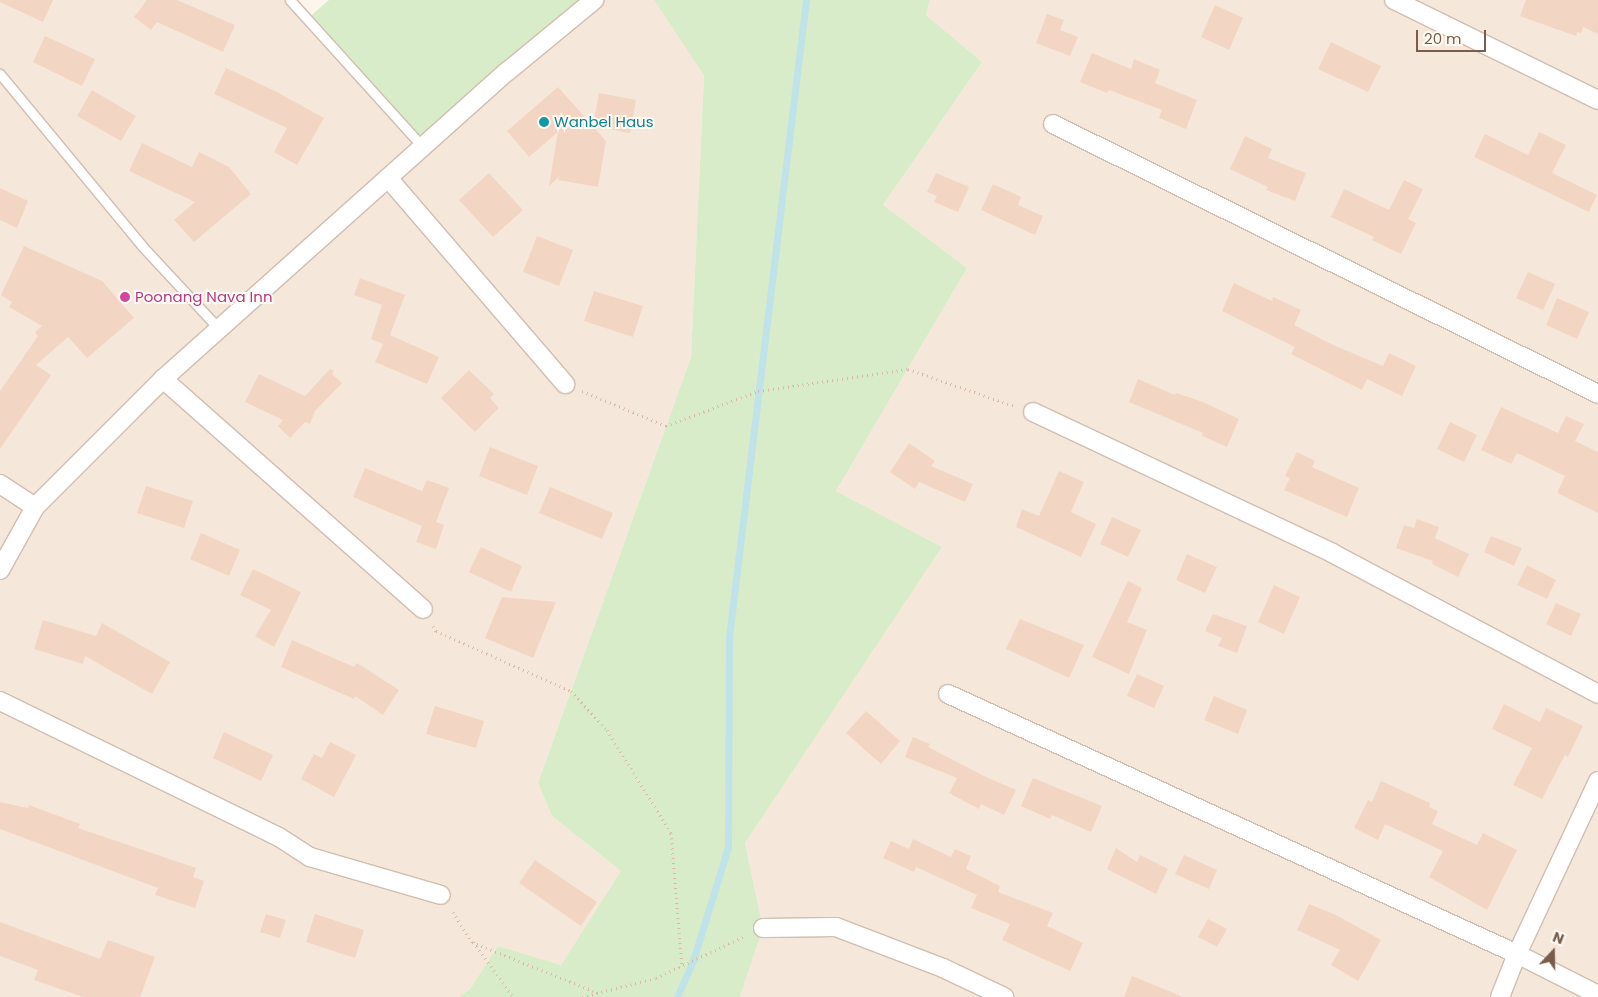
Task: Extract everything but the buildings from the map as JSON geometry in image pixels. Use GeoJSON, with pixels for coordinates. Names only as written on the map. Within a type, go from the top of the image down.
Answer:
{"type":"FeatureCollection","features":[{"type":"Feature","properties":{"kind":"street"},"geometry":{"type":"LineString","coordinates":[[0,570],[35,507],[164,379],[220,331],[508,71],[594,0]]}},
{"type":"Feature","properties":{"kind":"street"},"geometry":{"type":"LineString","coordinates":[[1394,0],[1598,100]]}},
{"type":"Feature","properties":{"kind":"street"},"geometry":{"type":"LineString","coordinates":[[1053,124],[1598,394]]}},
{"type":"Feature","properties":{"kind":"street"},"geometry":{"type":"LineString","coordinates":[[388,178],[565,384]]}},
{"type":"Feature","properties":{"kind":"street"},"geometry":{"type":"LineString","coordinates":[[164,379],[423,609]]}},
{"type":"Feature","properties":{"kind":"street"},"geometry":{"type":"LineString","coordinates":[[1033,412],[1332,553],[1598,694]]}},
{"type":"Feature","properties":{"kind":"street"},"geometry":{"type":"LineString","coordinates":[[0,484],[35,507]]}},
{"type":"Feature","properties":{"kind":"street"},"geometry":{"type":"LineString","coordinates":[[948,694],[1517,954],[1598,995]]}},
{"type":"Feature","properties":{"kind":"street"},"geometry":{"type":"LineString","coordinates":[[0,701],[279,837],[310,857],[442,894]]}},
{"type":"Feature","properties":{"kind":"street"},"geometry":{"type":"LineString","coordinates":[[1500,997],[1517,954],[1598,781]]}},
{"type":"Feature","properties":{"kind":"street"},"geometry":{"type":"LineString","coordinates":[[763,928],[836,927],[943,968],[1004,997]]}},
{"type":"Feature","properties":{"kind":"lane"},"geometry":{"type":"LineString","coordinates":[[290,0],[423,148]]}},
{"type":"Feature","properties":{"kind":"lane"},"geometry":{"type":"LineString","coordinates":[[0,74],[143,247],[220,331]]}},
{"type":"Feature","properties":{"kind":"path"},"geometry":{"type":"LineString","coordinates":[[565,384],[666,426],[758,391],[908,369],[1033,412]]}},
{"type":"Feature","properties":{"kind":"path"},"geometry":{"type":"LineString","coordinates":[[423,609],[436,631],[571,691],[607,730],[671,832],[682,966]]}},
{"type":"Feature","properties":{"kind":"path"},"geometry":{"type":"LineString","coordinates":[[442,894],[472,942],[513,997]]}},
{"type":"Feature","properties":{"kind":"path"},"geometry":{"type":"LineString","coordinates":[[582,997],[656,978],[763,928]]}},
{"type":"Feature","properties":{"kind":"path"},"geometry":{"type":"LineString","coordinates":[[472,942],[598,993]]}},
{"type":"Feature","properties":{"kind":"shaded area"},"geometry":{"type":"Polygon","coordinates":[[[0,0],[290,0],[423,147],[594,0],[654,0],[704,74],[691,357],[538,783],[552,816],[621,871],[561,965],[498,946],[470,989],[459,997],[0,997],[0,0]]]}},
{"type":"Feature","properties":{"kind":"shaded area"},"geometry":{"type":"Polygon","coordinates":[[[930,0],[1598,0],[1598,997],[740,997],[763,928],[745,843],[942,547],[836,491],[967,268],[883,205],[982,62],[926,15],[930,0]]]}},
{"type":"Feature","properties":{"kind":"green space"},"geometry":{"type":"Polygon","coordinates":[[[329,0],[594,0],[423,147],[307,19],[329,0]]]}},
{"type":"Feature","properties":{"kind":"green space"},"geometry":{"type":"Polygon","coordinates":[[[654,0],[930,0],[926,15],[982,62],[883,205],[967,268],[836,491],[942,547],[745,843],[763,928],[740,997],[459,997],[470,989],[498,946],[561,965],[621,871],[552,816],[538,783],[691,357],[704,75],[654,0]]]}},
{"type":"Feature","properties":{"kind":"waterway"},"geometry":{"type":"LineString","coordinates":[[677,997],[693,961],[728,847],[729,637],[806,0]]}},
{"type":"Feature","properties":{"kind":"place","name":"Wanbel Haus"},"geometry":{"type":"Point","coordinates":[544,122]}},
{"type":"Feature","properties":{"kind":"place","name":"Poonang Nava Inn"},"geometry":{"type":"Point","coordinates":[125,297]}}]}
